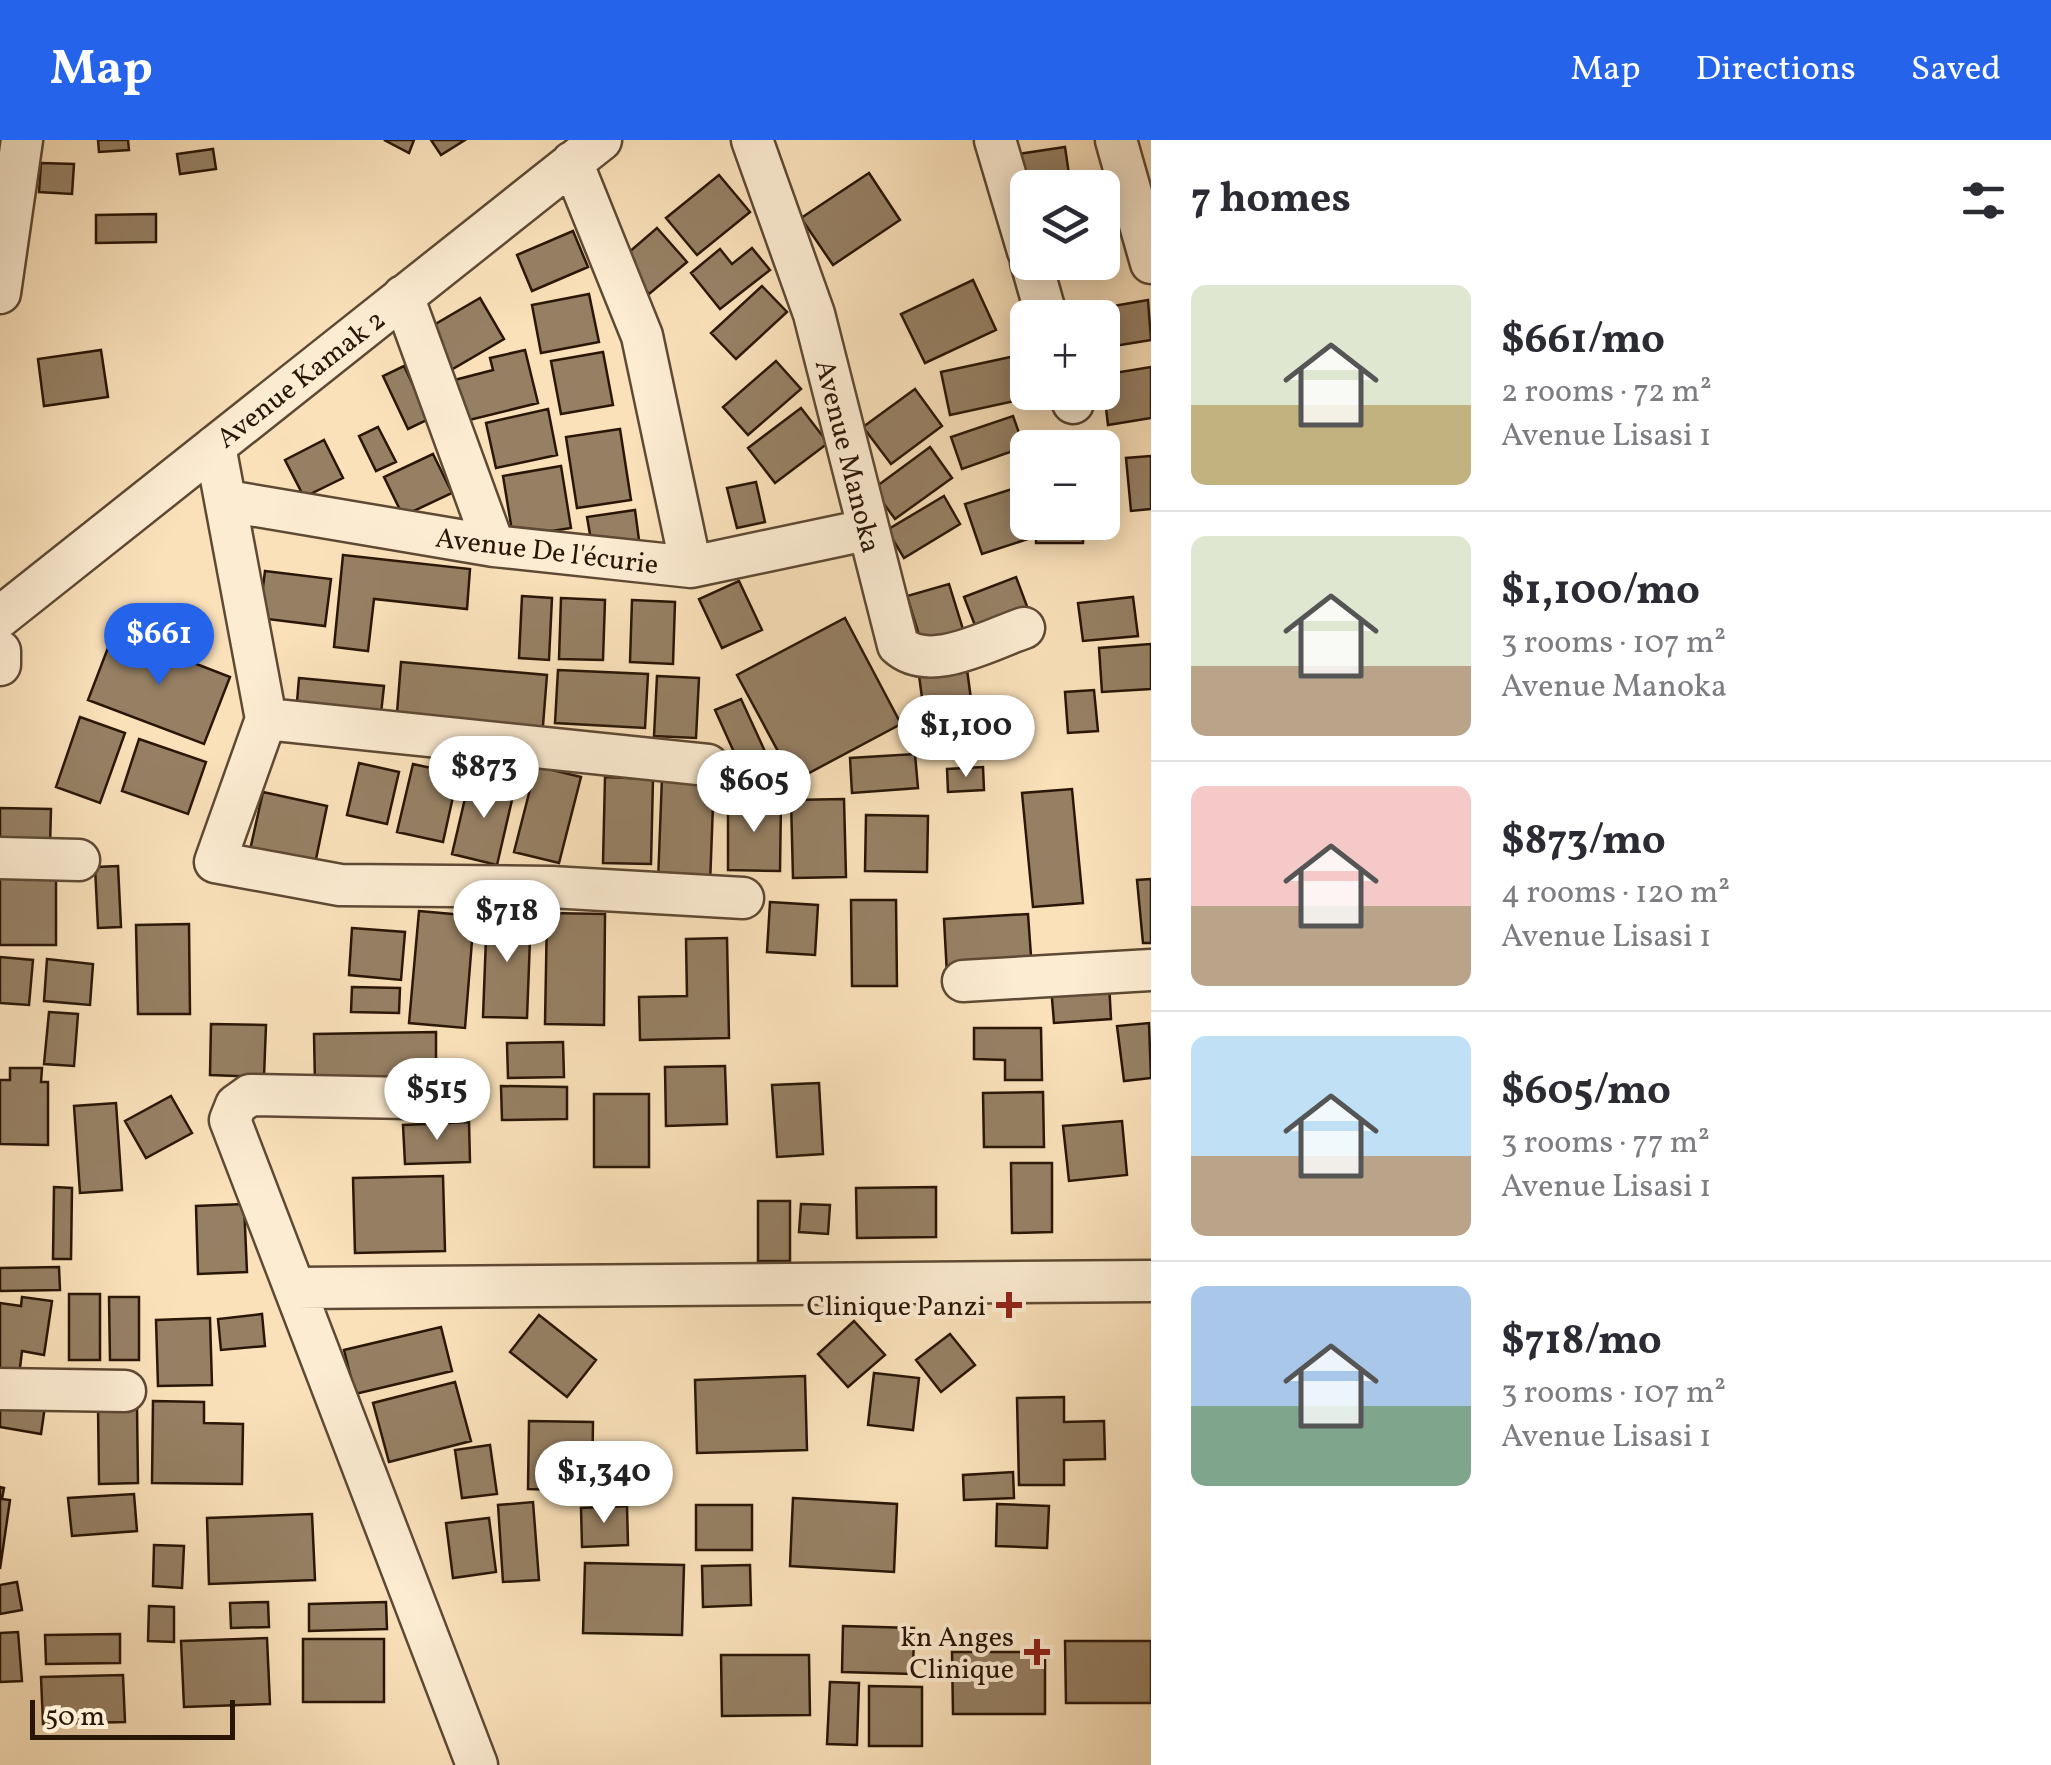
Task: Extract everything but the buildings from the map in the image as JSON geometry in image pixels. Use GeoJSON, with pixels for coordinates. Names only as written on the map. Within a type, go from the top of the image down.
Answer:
{"type":"FeatureCollection","features":[{"type":"Feature","properties":{"kind":"street"},"geometry":{"type":"LineString","coordinates":[[0,293],[22,140]]}},
{"type":"Feature","properties":{"kind":"street","name":"Avenue Manoka"},"geometry":{"type":"LineString","coordinates":[[752,140],[814,314],[898,645],[910,655],[927,660],[1024,628]]}},
{"type":"Feature","properties":{"kind":"street"},"geometry":{"type":"LineString","coordinates":[[994,140],[1010,192]]}},
{"type":"Feature","properties":{"kind":"street"},"geometry":{"type":"LineString","coordinates":[[1116,140],[1151,262]]}},
{"type":"Feature","properties":{"kind":"street"},"geometry":{"type":"LineString","coordinates":[[586,151],[642,336],[691,567]]}},
{"type":"Feature","properties":{"kind":"street","name":"Avenue Kamak 2"},"geometry":{"type":"LineString","coordinates":[[0,617],[586,151]]}},
{"type":"Feature","properties":{"kind":"street"},"geometry":{"type":"LineString","coordinates":[[403,296],[494,546]]}},
{"type":"Feature","properties":{"kind":"street"},"geometry":{"type":"LineString","coordinates":[[215,446],[266,719],[215,862],[340,885],[552,887],[743,898]]}},
{"type":"Feature","properties":{"kind":"street","name":"Avenue De l'écurie"},"geometry":{"type":"LineString","coordinates":[[227,501],[494,546],[691,567],[866,530]]}},
{"type":"Feature","properties":{"kind":"street"},"geometry":{"type":"LineString","coordinates":[[0,650],[0,665]]}},
{"type":"Feature","properties":{"kind":"street"},"geometry":{"type":"LineString","coordinates":[[266,719],[708,765]]}},
{"type":"Feature","properties":{"kind":"street"},"geometry":{"type":"LineString","coordinates":[[0,858],[80,860]]}},
{"type":"Feature","properties":{"kind":"street"},"geometry":{"type":"LineString","coordinates":[[964,982],[1151,970]]}},
{"type":"Feature","properties":{"kind":"street"},"geometry":{"type":"LineString","coordinates":[[460,1100],[250,1095],[236,1105],[230,1120],[477,1765]]}},
{"type":"Feature","properties":{"kind":"street"},"geometry":{"type":"LineString","coordinates":[[297,1288],[1151,1281]]}},
{"type":"Feature","properties":{"kind":"street"},"geometry":{"type":"LineString","coordinates":[[0,1389],[125,1390]]}},
{"type":"Feature","properties":{"kind":"place","name":"Clinique Panzi"},"geometry":{"type":"Point","coordinates":[1009,1305]}},
{"type":"Feature","properties":{"kind":"place","name":"kn Anges Clinique"},"geometry":{"type":"Point","coordinates":[1037,1652]}}]}
